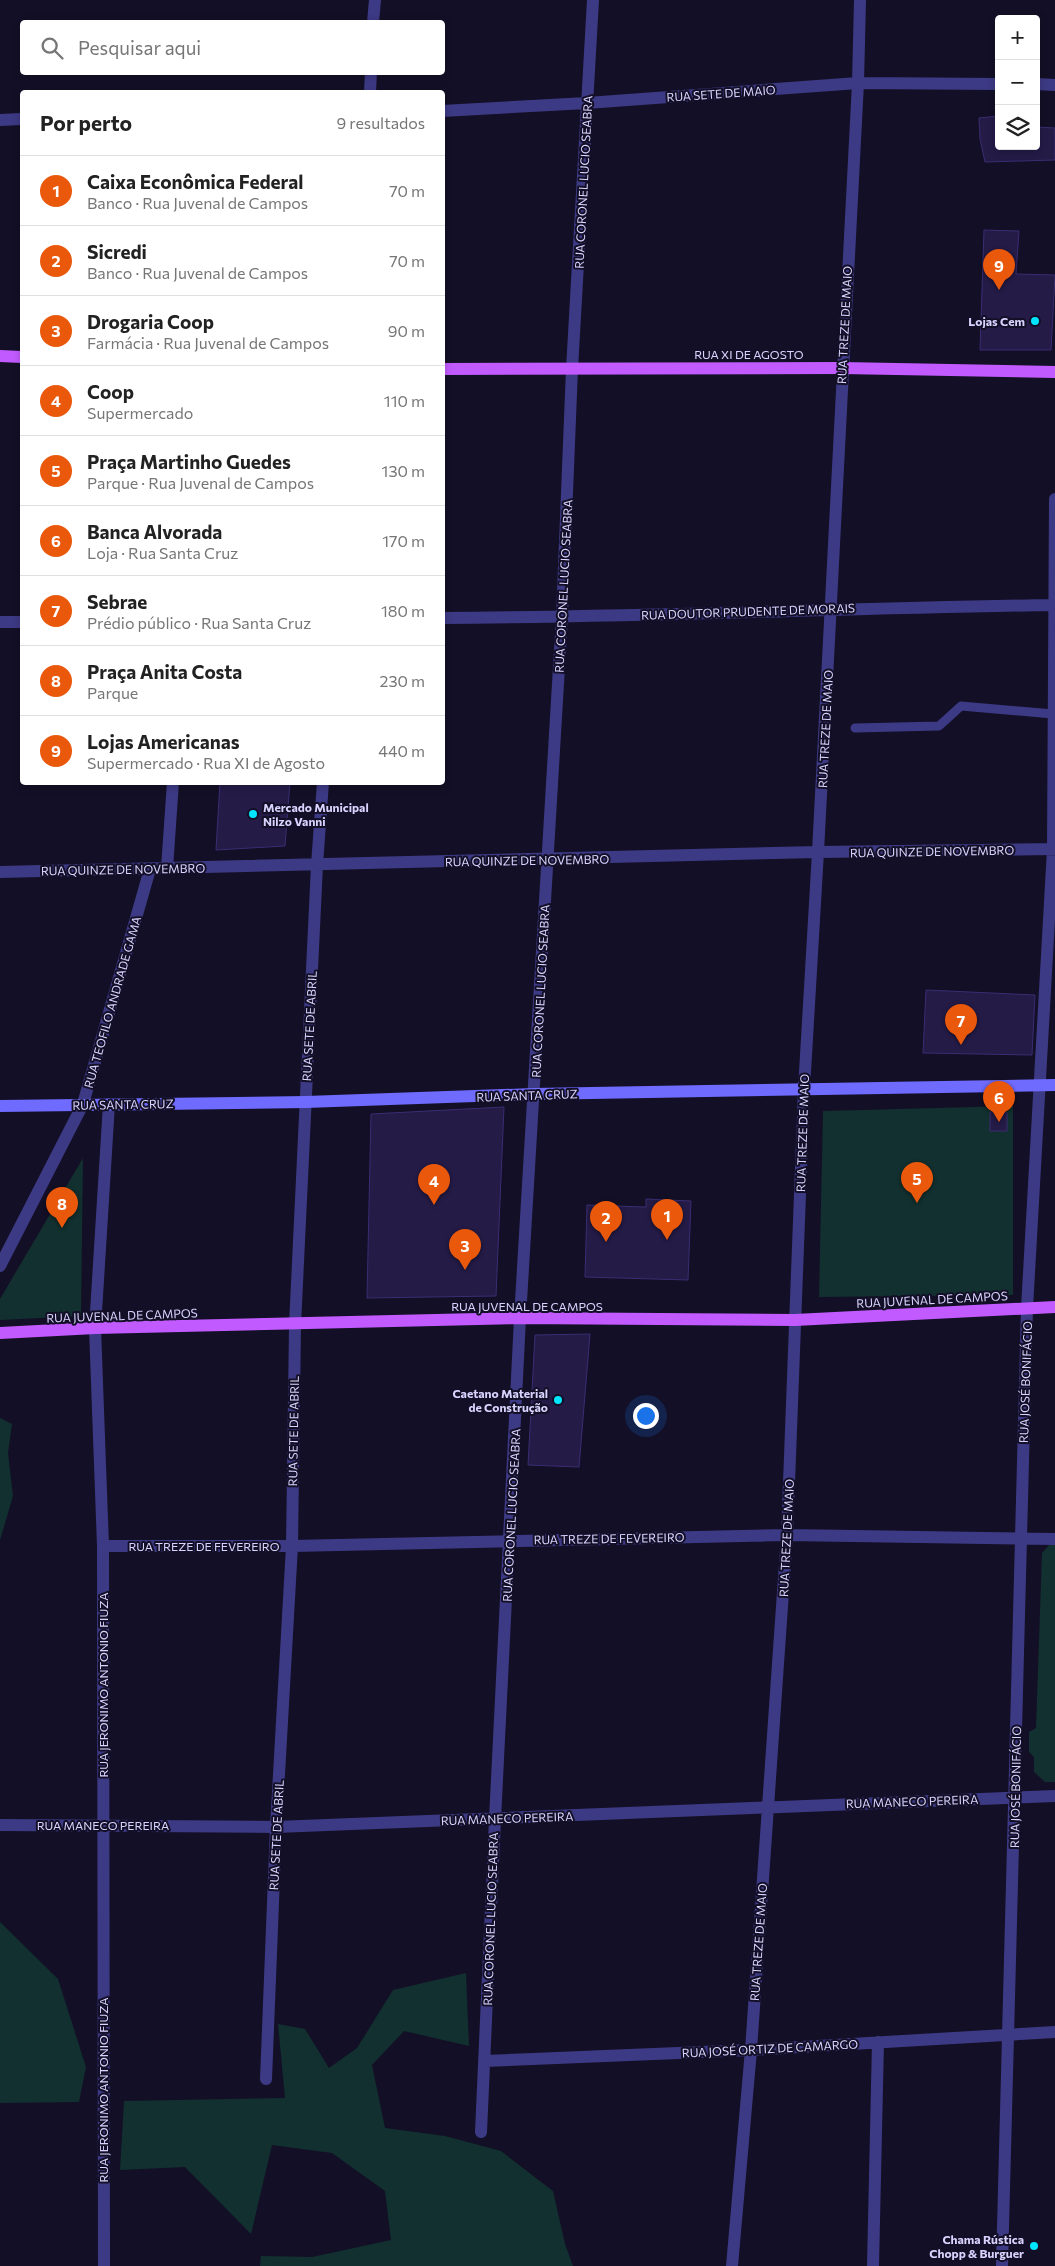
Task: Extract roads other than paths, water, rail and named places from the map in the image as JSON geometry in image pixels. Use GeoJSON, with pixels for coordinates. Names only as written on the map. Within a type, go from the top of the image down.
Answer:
{"type":"FeatureCollection","features":[{"type":"Feature","properties":{"kind":"main road"},"geometry":{"type":"LineString","coordinates":[[0,356],[20,357]]}},
{"type":"Feature","properties":{"kind":"main road","name":"RUA XI DE AGOSTO"},"geometry":{"type":"LineString","coordinates":[[445,369],[842,368],[1055,372]]}},
{"type":"Feature","properties":{"kind":"main road","name":"RUA SANTA CRUZ"},"geometry":{"type":"LineString","coordinates":[[0,1106],[306,1102],[534,1094],[1055,1085]]}},
{"type":"Feature","properties":{"kind":"main road","name":"RUA JUVENAL DE CAMPOS"},"geometry":{"type":"LineString","coordinates":[[0,1334],[95,1328],[520,1318],[796,1320],[1055,1307]]}},
{"type":"Feature","properties":{"kind":"street"},"geometry":{"type":"LineString","coordinates":[[374,20],[375,0]]}},
{"type":"Feature","properties":{"kind":"street","name":"RUA CORONEL LUCIO SEABRA"},"geometry":{"type":"LineString","coordinates":[[482,2132],[494,1819],[510,1540],[520,1318],[562,617],[572,369],[593,0]]}},
{"type":"Feature","properties":{"kind":"street","name":"RUA TREZE DE MAIO"},"geometry":{"type":"LineString","coordinates":[[732,2266],[750,2050],[787,1535],[804,1089],[858,83],[860,0]]}},
{"type":"Feature","properties":{"kind":"street"},"geometry":{"type":"LineString","coordinates":[[370,90],[371,75]]}},
{"type":"Feature","properties":{"kind":"street","name":"RUA SETE DE MAIO"},"geometry":{"type":"LineString","coordinates":[[445,111],[587,103],[858,83],[995,84]]}},
{"type":"Feature","properties":{"kind":"street"},"geometry":{"type":"LineString","coordinates":[[1040,84],[1055,85]]}},
{"type":"Feature","properties":{"kind":"street"},"geometry":{"type":"LineString","coordinates":[[0,120],[20,119]]}},
{"type":"Feature","properties":{"kind":"street","name":"RUA JOSÉ BONIFÁCIO"},"geometry":{"type":"LineString","coordinates":[[1002,2266],[1027,1308],[1054,849],[1053,605],[1055,499]]}},
{"type":"Feature","properties":{"kind":"street","name":"RUA DOUTOR PRUDENTE DE MORAIS"},"geometry":{"type":"LineString","coordinates":[[445,618],[562,617],[831,608],[1053,605]]}},
{"type":"Feature","properties":{"kind":"street"},"geometry":{"type":"LineString","coordinates":[[0,622],[20,622]]}},
{"type":"Feature","properties":{"kind":"street"},"geometry":{"type":"LineString","coordinates":[[167,868],[173,785]]}},
{"type":"Feature","properties":{"kind":"street","name":"RUA SETE DE ABRIL"},"geometry":{"type":"LineString","coordinates":[[266,2079],[276,1826],[292,1546],[296,1324],[317,865],[323,785]]}},
{"type":"Feature","properties":{"kind":"street","name":"RUA QUINZE DE NOVEMBRO"},"geometry":{"type":"LineString","coordinates":[[0,872],[818,852],[1054,849]]}},
{"type":"Feature","properties":{"kind":"street","name":"RUA TEOFILO ANDRADE GAMA"},"geometry":{"type":"LineString","coordinates":[[0,1266],[83,1104],[150,869]]}},
{"type":"Feature","properties":{"kind":"street","name":"RUA JERONIMO ANTONIO FIUZA"},"geometry":{"type":"LineString","coordinates":[[104,2266],[103,1546],[95,1328],[109,1104]]}},
{"type":"Feature","properties":{"kind":"street","name":"RUA TREZE DE FEVEREIRO"},"geometry":{"type":"LineString","coordinates":[[103,1546],[292,1546],[787,1535],[1055,1539]]}},
{"type":"Feature","properties":{"kind":"street","name":"RUA MANECO PEREIRA"},"geometry":{"type":"LineString","coordinates":[[0,1825],[276,1826],[1055,1796]]}},
{"type":"Feature","properties":{"kind":"street","name":"RUA JOSÉ ORTIZ DE CAMARGO"},"geometry":{"type":"LineString","coordinates":[[485,2061],[750,2050],[1009,2033],[1055,2032]]}},
{"type":"Feature","properties":{"kind":"street"},"geometry":{"type":"LineString","coordinates":[[873,2266],[878,2042]]}},
{"type":"Feature","properties":{"kind":"lane"},"geometry":{"type":"LineString","coordinates":[[854,728],[939,726],[962,706],[1053,714]]}},
{"type":"Feature","properties":{"kind":"place","name":"Lojas Americanas"},"geometry":{"type":"Point","coordinates":[999,290]}},
{"type":"Feature","properties":{"kind":"place","name":"Lojas Cem"},"geometry":{"type":"Point","coordinates":[1035,321]}},
{"type":"Feature","properties":{"kind":"place","name":"Mercado Municipal Nilzo Vanni"},"geometry":{"type":"Point","coordinates":[253,814]}},
{"type":"Feature","properties":{"kind":"place","name":"Sebrae"},"geometry":{"type":"Point","coordinates":[961,1045]}},
{"type":"Feature","properties":{"kind":"place","name":"Banca Alvorada"},"geometry":{"type":"Point","coordinates":[999,1122]}},
{"type":"Feature","properties":{"kind":"place","name":"Praça Martinho Guedes"},"geometry":{"type":"Point","coordinates":[917,1203]}},
{"type":"Feature","properties":{"kind":"place","name":"Coop"},"geometry":{"type":"Point","coordinates":[434,1205]}},
{"type":"Feature","properties":{"kind":"place","name":"Praça Anita Costa"},"geometry":{"type":"Point","coordinates":[62,1228]}},
{"type":"Feature","properties":{"kind":"place","name":"Caixa Econômica Federal"},"geometry":{"type":"Point","coordinates":[667,1240]}},
{"type":"Feature","properties":{"kind":"place","name":"Sicredi"},"geometry":{"type":"Point","coordinates":[606,1242]}},
{"type":"Feature","properties":{"kind":"place","name":"Drogaria Coop"},"geometry":{"type":"Point","coordinates":[465,1270]}},
{"type":"Feature","properties":{"kind":"place","name":"Caetano Material de Construção"},"geometry":{"type":"Point","coordinates":[558,1400]}},
{"type":"Feature","properties":{"kind":"place","name":"Chama Rústica Chopp & Burguer"},"geometry":{"type":"Point","coordinates":[1034,2246]}}]}
